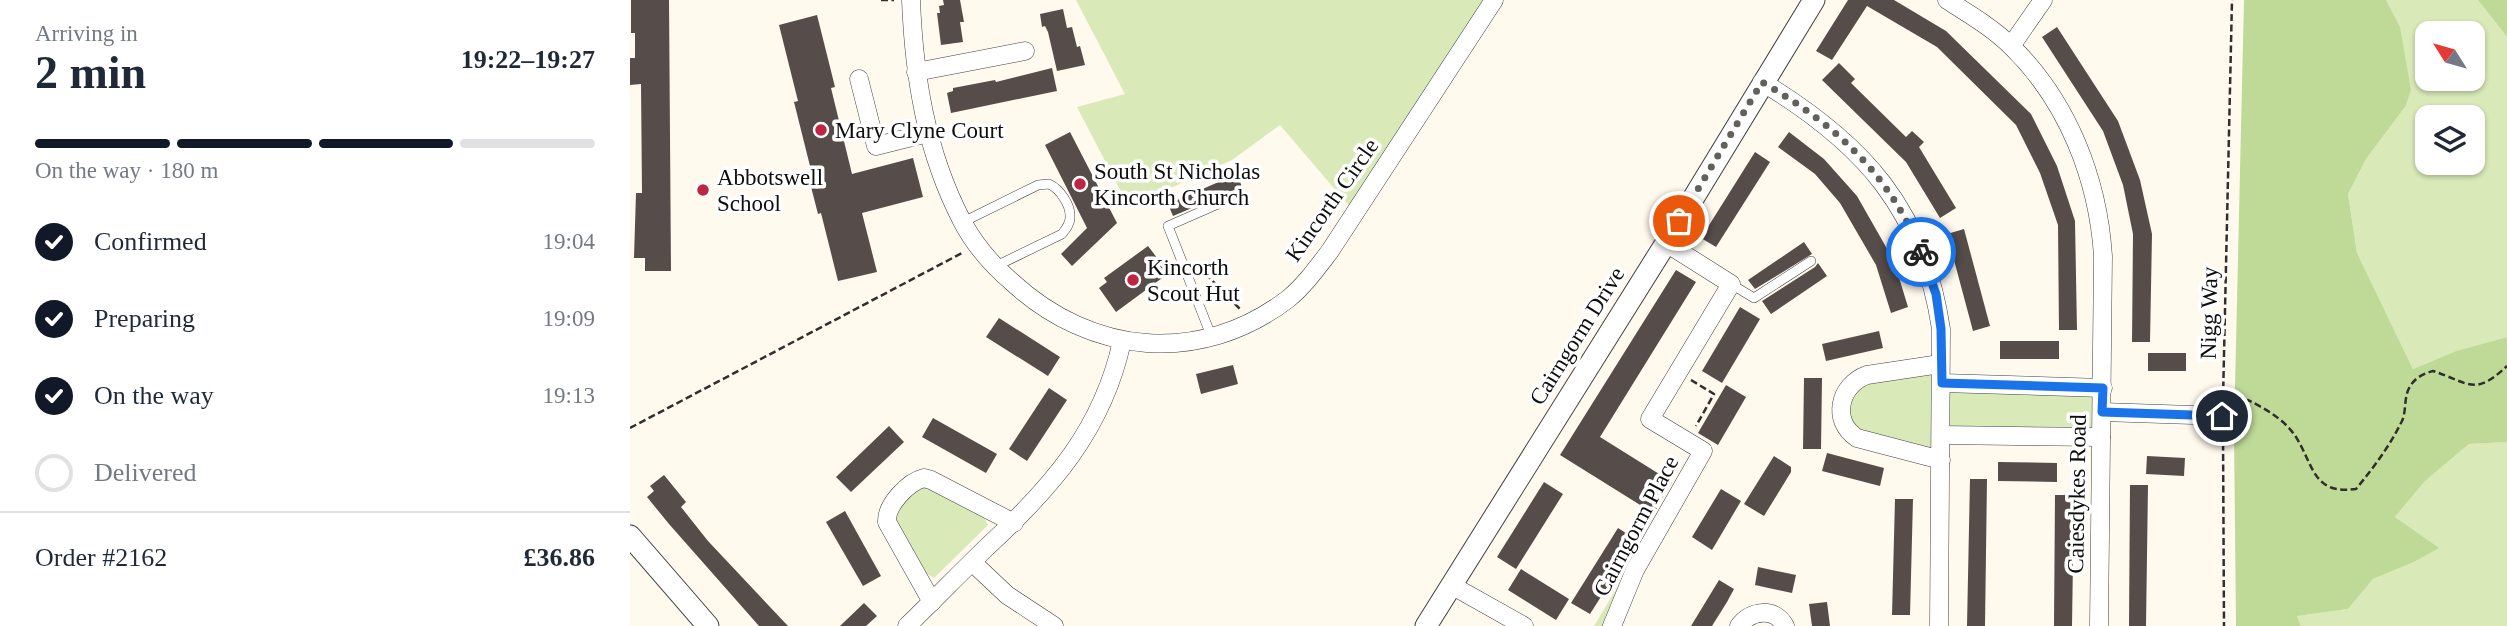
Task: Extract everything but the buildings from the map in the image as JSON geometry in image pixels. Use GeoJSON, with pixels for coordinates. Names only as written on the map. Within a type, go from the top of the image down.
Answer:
{"type":"FeatureCollection","features":[{"type":"Feature","properties":{"kind":"street","name":"Kincorth Circle"},"geometry":{"type":"LineString","coordinates":[[911,0],[916,72],[928,133],[962,222],[977,245],[994,267],[1031,300],[1064,320],[1091,333],[1122,341],[1172,343],[1212,338],[1252,321],[1289,298],[1310,276],[1330,251],[1494,0]]}},
{"type":"Feature","properties":{"kind":"street","name":"Cairngorm Drive"},"geometry":{"type":"LineString","coordinates":[[1426,626],[1666,243],[1814,0]]}},
{"type":"Feature","properties":{"kind":"street","name":"Caiesdykes Road"},"geometry":{"type":"LineString","coordinates":[[1947,0],[1986,25],[2011,46],[2064,117],[2092,185],[2101,220],[2103,388],[2099,626]]}},
{"type":"Feature","properties":{"kind":"street"},"geometry":{"type":"LineString","coordinates":[[2011,46],[2043,0]]}},
{"type":"Feature","properties":{"kind":"street"},"geometry":{"type":"LineString","coordinates":[[916,72],[1025,51]]}},
{"type":"Feature","properties":{"kind":"street"},"geometry":{"type":"LineString","coordinates":[[859,79],[876,146],[928,133]]}},
{"type":"Feature","properties":{"kind":"street"},"geometry":{"type":"LineString","coordinates":[[1762,82],[1839,135],[1891,193],[1917,240],[1936,294],[1941,329],[1942,383],[1939,626]]}},
{"type":"Feature","properties":{"kind":"street"},"geometry":{"type":"LineString","coordinates":[[1666,243],[1731,284]]}},
{"type":"Feature","properties":{"kind":"street","name":"Cairngorm Place"},"geometry":{"type":"LineString","coordinates":[[1612,626],[1635,570],[1703,451],[1650,419],[1731,284]]}},
{"type":"Feature","properties":{"kind":"street"},"geometry":{"type":"LineString","coordinates":[[908,626],[1014,523],[1047,488],[1081,444],[1096,418],[1116,370],[1122,341]]}},
{"type":"Feature","properties":{"kind":"street"},"geometry":{"type":"LineString","coordinates":[[1941,364],[1867,375],[1857,379],[1844,393],[1842,414],[1844,425],[1849,433],[1857,438],[1941,460]]}},
{"type":"Feature","properties":{"kind":"street"},"geometry":{"type":"LineString","coordinates":[[1942,383],[2103,388]]}},
{"type":"Feature","properties":{"kind":"street"},"geometry":{"type":"LineString","coordinates":[[2102,412],[2222,416]]}},
{"type":"Feature","properties":{"kind":"street"},"geometry":{"type":"LineString","coordinates":[[1941,435],[2101,437]]}},
{"type":"Feature","properties":{"kind":"street"},"geometry":{"type":"LineString","coordinates":[[932,602],[887,522],[889,507],[912,483],[924,478],[931,480],[1014,523]]}},
{"type":"Feature","properties":{"kind":"street"},"geometry":{"type":"LineString","coordinates":[[630,536],[708,626]]}},
{"type":"Feature","properties":{"kind":"street"},"geometry":{"type":"LineString","coordinates":[[972,562],[1007,595],[1054,626]]}},
{"type":"Feature","properties":{"kind":"street"},"geometry":{"type":"LineString","coordinates":[[1451,585],[1524,626]]}},
{"type":"Feature","properties":{"kind":"street"},"geometry":{"type":"LineString","coordinates":[[1740,626],[1747,616],[1754,613],[1772,615],[1783,621],[1785,626]]}},
{"type":"Feature","properties":{"kind":"lane"},"geometry":{"type":"LineString","coordinates":[[962,222],[1038,185],[1049,184],[1061,193],[1071,216],[1062,234],[994,267]]}},
{"type":"Feature","properties":{"kind":"lane"},"geometry":{"type":"LineString","coordinates":[[1212,338],[1168,226],[1241,194]]}},
{"type":"Feature","properties":{"kind":"lane"},"geometry":{"type":"LineString","coordinates":[[1731,284],[1754,298],[1811,261]]}},
{"type":"Feature","properties":{"kind":"path","name":"Nigg Way"},"geometry":{"type":"LineString","coordinates":[[2224,626],[2222,416],[2232,0]]}},
{"type":"Feature","properties":{"kind":"path"},"geometry":{"type":"LineString","coordinates":[[630,428],[977,245]]}},
{"type":"Feature","properties":{"kind":"path"},"geometry":{"type":"LineString","coordinates":[[1184,265],[1192,260],[1252,321]]}},
{"type":"Feature","properties":{"kind":"path"},"geometry":{"type":"LineString","coordinates":[[2222,416],[2248,400],[2258,405],[2284,423],[2296,437],[2315,475],[2324,484],[2340,491],[2356,489],[2385,454],[2403,419],[2411,383],[2433,371],[2472,386],[2482,385],[2507,366]]}},
{"type":"Feature","properties":{"kind":"path"},"geometry":{"type":"LineString","coordinates":[[1678,372],[1714,394],[1687,441]]}},
{"type":"Feature","properties":{"kind":"green space"},"geometry":{"type":"Polygon","coordinates":[[[1076,0],[1483,0],[1350,207],[1280,125],[1232,160],[1129,207],[1077,107],[1125,94],[1076,0]]]}},
{"type":"Feature","properties":{"kind":"green space"},"geometry":{"type":"Polygon","coordinates":[[[2244,0],[2386,0],[2400,27],[2411,90],[2405,107],[2366,159],[2348,194],[2357,253],[2413,369],[2456,351],[2507,337],[2507,442],[2469,444],[2425,481],[2395,517],[2439,548],[2373,579],[2348,609],[2297,616],[2301,626],[2236,626],[2234,430],[2244,0]]]}},
{"type":"Feature","properties":{"kind":"green space"},"geometry":{"type":"Polygon","coordinates":[[[2386,0],[2478,0],[2507,37],[2507,337],[2456,351],[2413,369],[2357,253],[2348,194],[2366,159],[2405,107],[2400,28],[2386,0]]]}},
{"type":"Feature","properties":{"kind":"green space"},"geometry":{"type":"Polygon","coordinates":[[[2478,0],[2507,0],[2507,37],[2478,0]]]}},
{"type":"Feature","properties":{"kind":"green space"},"geometry":{"type":"Polygon","coordinates":[[[1940,364],[1942,383],[2103,388],[2101,437],[1941,435],[1941,460],[1857,438],[1844,393],[1849,385],[1940,364]]]}},
{"type":"Feature","properties":{"kind":"green space"},"geometry":{"type":"Polygon","coordinates":[[[2507,442],[2507,626],[2301,626],[2297,616],[2348,609],[2373,579],[2414,562],[2438,548],[2395,517],[2425,481],[2469,444],[2507,442]]]}},
{"type":"Feature","properties":{"kind":"green space"},"geometry":{"type":"Polygon","coordinates":[[[925,486],[983,515],[988,525],[934,578],[922,571],[896,520],[907,500],[925,486]]]}},
{"type":"Feature","properties":{"kind":"green space"},"geometry":{"type":"Polygon","coordinates":[[[1624,576],[1607,626],[1594,626],[1624,576]]]}},
{"type":"Feature","properties":{"kind":"way so far"},"geometry":{"type":"LineString","coordinates":[[1679,221],[1762,82],[1816,117],[1857,152],[1891,193],[1921,252]]}},
{"type":"Feature","properties":{"kind":"place","name":"Mary Clyne Court"},"geometry":{"type":"Point","coordinates":[821,130]}},
{"type":"Feature","properties":{"kind":"place","name":"South St Nicholas Kincorth Church"},"geometry":{"type":"Point","coordinates":[1080,184]}},
{"type":"Feature","properties":{"kind":"place","name":"Abbotswell School"},"geometry":{"type":"Point","coordinates":[703,190]}},
{"type":"Feature","properties":{"kind":"place","name":"Kincorth Scout Hut"},"geometry":{"type":"Point","coordinates":[1133,280]}},
{"type":"Feature","properties":{"kind":"route"},"geometry":{"type":"LineString","coordinates":[[1921,252],[1936,294],[1941,329],[1942,383],[2103,388],[2102,412],[2222,416]]}}]}
